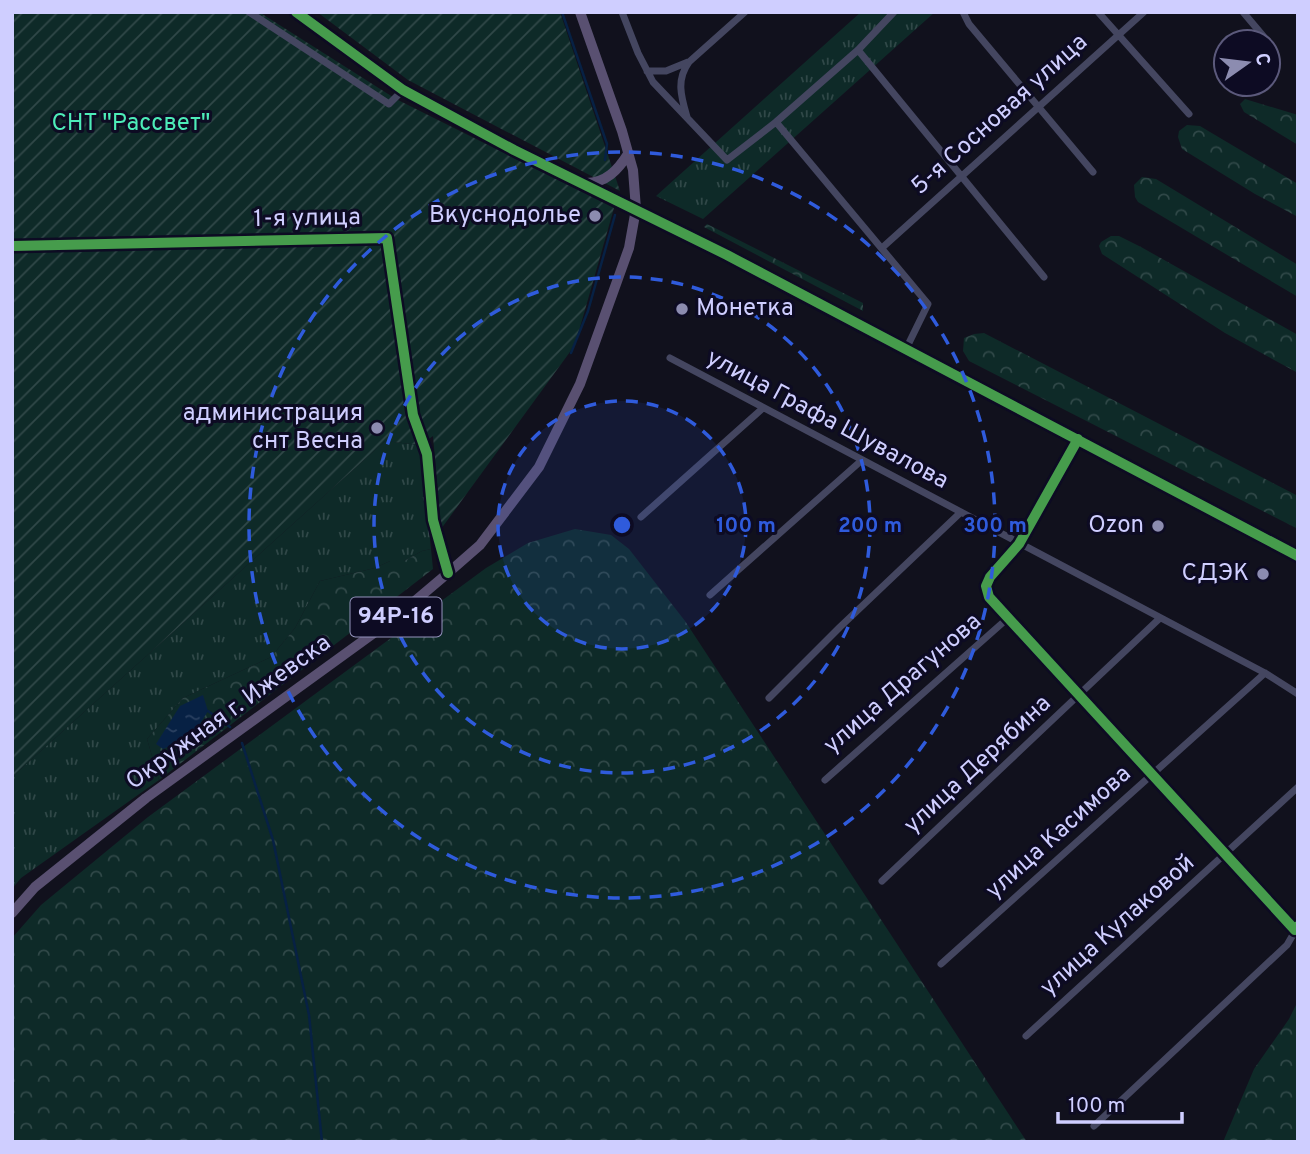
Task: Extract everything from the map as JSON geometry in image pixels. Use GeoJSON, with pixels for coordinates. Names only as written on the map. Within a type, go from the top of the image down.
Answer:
{"type":"FeatureCollection","features":[{"type":"Feature","properties":{"kind":"main road","name":"Окружная г. Ижевска"},"geometry":{"type":"LineString","coordinates":[[12,913],[35,887],[146,798],[396,617],[448,573],[480,545],[539,467],[580,384],[629,248],[636,209],[628,154],[580,12]]}},
{"type":"Feature","properties":{"kind":"main road"},"geometry":{"type":"LineString","coordinates":[[586,183],[598,182],[608,177],[618,169],[628,154]]}},
{"type":"Feature","properties":{"kind":"street"},"geometry":{"type":"LineString","coordinates":[[249,12],[389,104],[403,90]]}},
{"type":"Feature","properties":{"kind":"street"},"geometry":{"type":"LineString","coordinates":[[296,12],[403,90],[1298,555]]}},
{"type":"Feature","properties":{"kind":"street"},"geometry":{"type":"LineString","coordinates":[[622,12],[653,82],[726,160],[776,122],[858,50],[894,12]]}},
{"type":"Feature","properties":{"kind":"street"},"geometry":{"type":"LineString","coordinates":[[647,71],[666,71],[689,62],[745,12]]}},
{"type":"Feature","properties":{"kind":"street"},"geometry":{"type":"LineString","coordinates":[[963,12],[969,24],[1093,172]]}},
{"type":"Feature","properties":{"kind":"street"},"geometry":{"type":"LineString","coordinates":[[1098,12],[1189,114]]}},
{"type":"Feature","properties":{"kind":"street","name":"5-я Сосновая улица"},"geometry":{"type":"LineString","coordinates":[[883,247],[1144,12]]}},
{"type":"Feature","properties":{"kind":"street"},"geometry":{"type":"LineString","coordinates":[[1243,12],[1256,28]]}},
{"type":"Feature","properties":{"kind":"street"},"geometry":{"type":"LineString","coordinates":[[858,50],[1044,277]]}},
{"type":"Feature","properties":{"kind":"street"},"geometry":{"type":"LineString","coordinates":[[688,120],[680,80],[689,62]]}},
{"type":"Feature","properties":{"kind":"street"},"geometry":{"type":"LineString","coordinates":[[776,122],[928,304],[905,349]]}},
{"type":"Feature","properties":{"kind":"street","name":"1-я улица"},"geometry":{"type":"LineString","coordinates":[[12,246],[387,239],[413,415],[428,454],[433,520],[448,573]]}},
{"type":"Feature","properties":{"kind":"street","name":"улица Графа Шувалова"},"geometry":{"type":"LineString","coordinates":[[670,358],[1265,673],[1298,694]]}},
{"type":"Feature","properties":{"kind":"street"},"geometry":{"type":"LineString","coordinates":[[641,517],[763,408]]}},
{"type":"Feature","properties":{"kind":"street"},"geometry":{"type":"LineString","coordinates":[[1078,439],[1019,544],[990,577],[986,586],[989,597],[1224,855],[1297,928],[1287,945],[1094,1126]]}},
{"type":"Feature","properties":{"kind":"street"},"geometry":{"type":"LineString","coordinates":[[710,595],[862,460]]}},
{"type":"Feature","properties":{"kind":"street"},"geometry":{"type":"LineString","coordinates":[[769,698],[840,626],[960,513]]}},
{"type":"Feature","properties":{"kind":"street","name":"улица Драгунова"},"geometry":{"type":"LineString","coordinates":[[825,780],[1008,618]]}},
{"type":"Feature","properties":{"kind":"street","name":"улица Дерябина"},"geometry":{"type":"LineString","coordinates":[[882,881],[1160,618]]}},
{"type":"Feature","properties":{"kind":"street","name":"улица Касимова"},"geometry":{"type":"LineString","coordinates":[[940,964],[1265,673]]}},
{"type":"Feature","properties":{"kind":"street","name":"улица Кулаковой"},"geometry":{"type":"LineString","coordinates":[[1026,1037],[1298,787]]}},
{"type":"Feature","properties":{"kind":"green space","name":"СНТ \"Рассвет\""},"geometry":{"type":"Polygon","coordinates":[[[12,12],[259,12],[396,99],[614,208],[575,345],[441,529],[433,436],[420,445],[385,441],[12,777],[12,12]]]}},
{"type":"Feature","properties":{"kind":"green space"},"geometry":{"type":"Polygon","coordinates":[[[317,12],[560,12],[620,191],[408,80],[317,12]]]}},
{"type":"Feature","properties":{"kind":"green space"},"geometry":{"type":"Polygon","coordinates":[[[861,12],[935,12],[703,219],[656,196],[861,12]]]}},
{"type":"Feature","properties":{"kind":"green space"},"geometry":{"type":"Polygon","coordinates":[[[1245,99],[1298,115],[1298,145],[1244,112],[1240,104],[1245,99]]]}},
{"type":"Feature","properties":{"kind":"green space"},"geometry":{"type":"Polygon","coordinates":[[[1187,125],[1200,126],[1298,184],[1298,217],[1182,149],[1179,131],[1187,125]]]}},
{"type":"Feature","properties":{"kind":"green space"},"geometry":{"type":"Polygon","coordinates":[[[1142,177],[1156,179],[1298,265],[1298,297],[1138,202],[1134,185],[1142,177]]]}},
{"type":"Feature","properties":{"kind":"green space"},"geometry":{"type":"Polygon","coordinates":[[[707,224],[863,303],[863,311],[704,227],[707,224]]]}},
{"type":"Feature","properties":{"kind":"green space"},"geometry":{"type":"Polygon","coordinates":[[[1111,236],[1119,236],[1141,247],[1298,335],[1298,373],[1225,333],[1102,254],[1099,246],[1101,242],[1111,236]]]}},
{"type":"Feature","properties":{"kind":"green space"},"geometry":{"type":"Polygon","coordinates":[[[984,333],[1298,496],[1298,529],[969,361],[963,351],[964,338],[984,333]]]}},
{"type":"Feature","properties":{"kind":"green space"},"geometry":{"type":"Polygon","coordinates":[[[385,441],[420,445],[431,549],[404,561],[390,561],[375,568],[320,581],[295,628],[271,657],[183,698],[147,739],[159,780],[21,878],[12,889],[12,777],[385,441]]]}},
{"type":"Feature","properties":{"kind":"green space"},"geometry":{"type":"Polygon","coordinates":[[[575,529],[611,535],[629,549],[685,621],[1027,1142],[12,1142],[12,938],[41,905],[148,817],[486,568],[528,543],[575,529]]]}},
{"type":"Feature","properties":{"kind":"green space"},"geometry":{"type":"Polygon","coordinates":[[[431,549],[433,569],[159,780],[147,739],[183,698],[271,657],[295,628],[320,581],[375,568],[390,561],[404,561],[431,549]]]}},
{"type":"Feature","properties":{"kind":"green space"},"geometry":{"type":"Polygon","coordinates":[[[1298,1001],[1298,1142],[1223,1142],[1254,1069],[1289,1019],[1298,1001]]]}},
{"type":"Feature","properties":{"kind":"water"},"geometry":{"type":"Polygon","coordinates":[[[203,695],[208,711],[192,737],[163,749],[156,744],[180,706],[203,695]]]}},
{"type":"Feature","properties":{"kind":"waterway"},"geometry":{"type":"LineString","coordinates":[[562,12],[607,144],[605,160]]}},
{"type":"Feature","properties":{"kind":"waterway"},"geometry":{"type":"LineString","coordinates":[[571,353],[588,311],[615,215]]}},
{"type":"Feature","properties":{"kind":"waterway"},"geometry":{"type":"LineString","coordinates":[[208,711],[230,727]]}},
{"type":"Feature","properties":{"kind":"waterway"},"geometry":{"type":"LineString","coordinates":[[242,743],[273,840],[309,1015],[322,1142]]}},
{"type":"Feature","properties":{"kind":"cycle path"},"geometry":{"type":"LineString","coordinates":[[296,12],[403,90],[514,150],[727,255],[1298,556]]}},
{"type":"Feature","properties":{"kind":"cycle path"},"geometry":{"type":"LineString","coordinates":[[12,246],[387,238],[413,415],[427,454],[433,520],[448,573]]}},
{"type":"Feature","properties":{"kind":"cycle path"},"geometry":{"type":"LineString","coordinates":[[1078,439],[1019,544],[990,577],[986,586],[989,597],[1295,930],[1298,926]]}},
{"type":"Feature","properties":{"kind":"place","name":"Вкуснодолье"},"geometry":{"type":"Point","coordinates":[595,216]}},
{"type":"Feature","properties":{"kind":"place","name":"Монетка"},"geometry":{"type":"Point","coordinates":[682,309]}},
{"type":"Feature","properties":{"kind":"place","name":"администрация снт Весна"},"geometry":{"type":"Point","coordinates":[377,428]}},
{"type":"Feature","properties":{"kind":"place","name":"Ozon"},"geometry":{"type":"Point","coordinates":[1158,526]}},
{"type":"Feature","properties":{"kind":"place","name":"СДЭК"},"geometry":{"type":"Point","coordinates":[1263,574]}}]}
